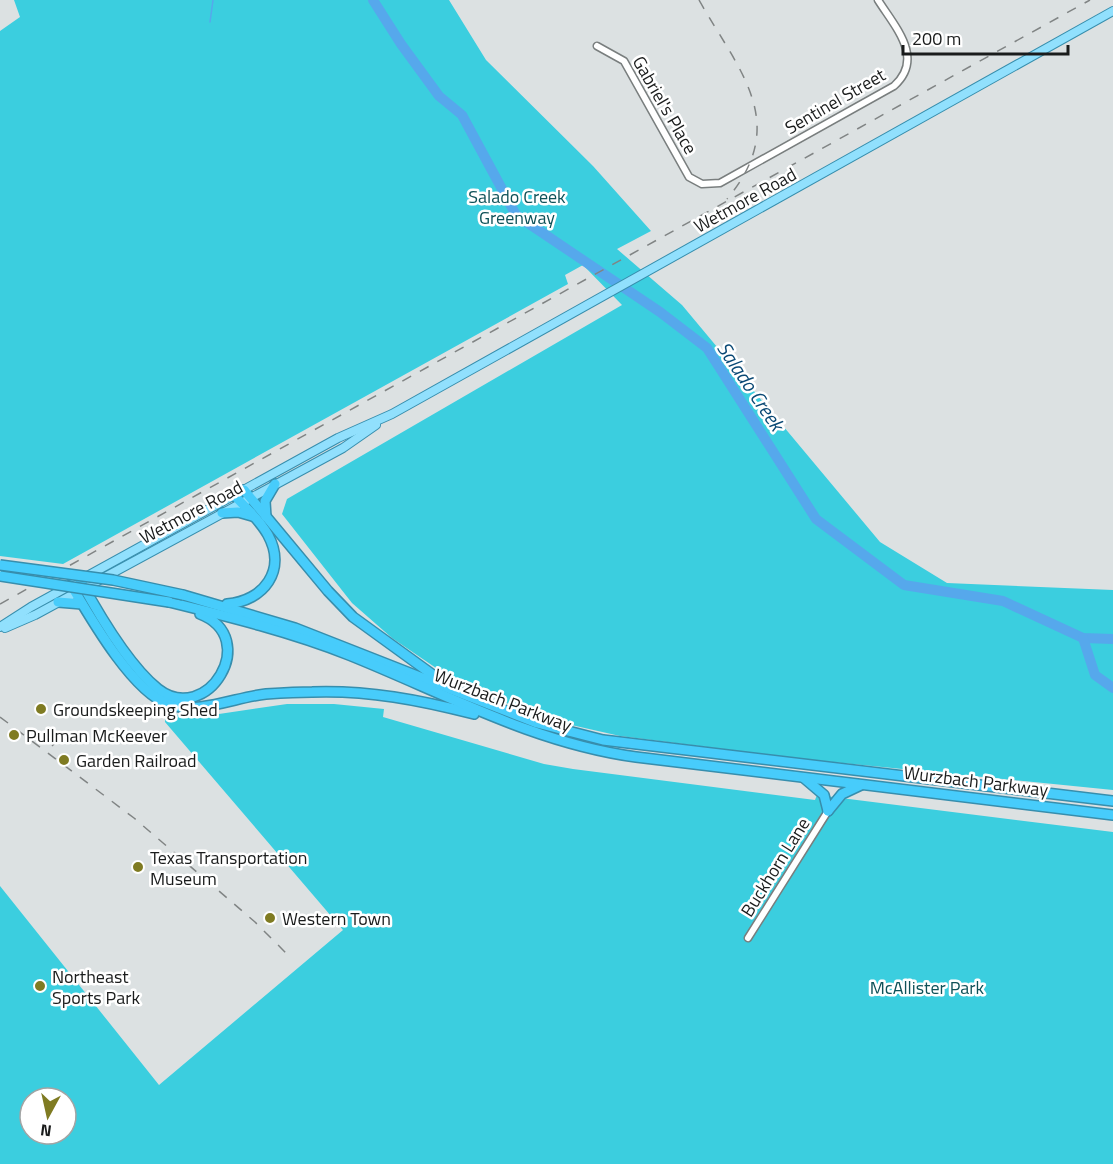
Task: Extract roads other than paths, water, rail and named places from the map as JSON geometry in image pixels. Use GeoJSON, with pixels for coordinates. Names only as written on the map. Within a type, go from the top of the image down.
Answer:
{"type":"FeatureCollection","features":[{"type":"Feature","properties":{"kind":"highway"},"geometry":{"type":"LineString","coordinates":[[267,519],[266,501],[275,484]]}},
{"type":"Feature","properties":{"kind":"highway"},"geometry":{"type":"LineString","coordinates":[[218,604],[249,599],[263,590],[271,579],[274,548],[266,531],[252,516],[242,496]]}},
{"type":"Feature","properties":{"kind":"highway"},"geometry":{"type":"LineString","coordinates":[[242,496],[267,519],[353,617],[397,651],[464,696]]}},
{"type":"Feature","properties":{"kind":"highway"},"geometry":{"type":"LineString","coordinates":[[222,513],[238,512],[252,516]]}},
{"type":"Feature","properties":{"kind":"highway","name":"Wurzbach Parkway"},"geometry":{"type":"LineString","coordinates":[[0,565],[113,580],[218,604],[356,650],[464,696],[537,723],[622,743],[1113,801]]}},
{"type":"Feature","properties":{"kind":"highway","name":"Wurzbach Parkway"},"geometry":{"type":"LineString","coordinates":[[0,576],[169,602],[233,618],[347,654],[513,726],[561,742],[613,754],[1113,815]]}},
{"type":"Feature","properties":{"kind":"highway"},"geometry":{"type":"LineString","coordinates":[[95,609],[96,588],[103,577]]}},
{"type":"Feature","properties":{"kind":"highway"},"geometry":{"type":"LineString","coordinates":[[78,586],[82,604],[135,677],[154,696],[168,704],[195,707],[289,693],[370,693],[423,701],[513,726]]}},
{"type":"Feature","properties":{"kind":"highway"},"geometry":{"type":"LineString","coordinates":[[78,586],[158,688],[172,695],[197,696],[220,679],[227,660],[226,643],[221,629],[209,618],[169,602]]}},
{"type":"Feature","properties":{"kind":"highway"},"geometry":{"type":"LineString","coordinates":[[58,602],[82,604]]}},
{"type":"Feature","properties":{"kind":"highway"},"geometry":{"type":"LineString","coordinates":[[803,777],[824,795],[828,811]]}},
{"type":"Feature","properties":{"kind":"highway"},"geometry":{"type":"LineString","coordinates":[[828,811],[842,794],[864,784]]}},
{"type":"Feature","properties":{"kind":"main road","name":"Wetmore Road"},"geometry":{"type":"LineString","coordinates":[[0,629],[58,602],[78,586],[103,577],[222,513],[242,496],[275,484],[343,447],[392,414],[1113,11]]}},
{"type":"Feature","properties":{"kind":"main road","name":"Wetmore Road"},"geometry":{"type":"LineString","coordinates":[[0,629],[242,496],[338,438],[392,414]]}},
{"type":"Feature","properties":{"kind":"street","name":"Sentinel Street"},"geometry":{"type":"LineString","coordinates":[[702,184],[720,183],[894,86],[904,77],[909,55],[906,44],[878,0]]}},
{"type":"Feature","properties":{"kind":"street","name":"Gabriel's Place"},"geometry":{"type":"LineString","coordinates":[[597,46],[624,61],[689,177],[702,184]]}},
{"type":"Feature","properties":{"kind":"street","name":"Buckhorn Lane"},"geometry":{"type":"LineString","coordinates":[[748,938],[828,811]]}},
{"type":"Feature","properties":{"kind":"waterway"},"geometry":{"type":"LineString","coordinates":[[210,22],[213,0]]}},
{"type":"Feature","properties":{"kind":"waterway","name":"Salado Creek"},"geometry":{"type":"LineString","coordinates":[[373,0],[401,44],[439,96],[462,115],[516,215],[660,312],[707,348],[816,519],[904,585],[1003,601],[1083,638],[1113,639]]}},
{"type":"Feature","properties":{"kind":"waterway"},"geometry":{"type":"LineString","coordinates":[[1083,638],[1095,675],[1113,688]]}},
{"type":"Feature","properties":{"kind":"railway"},"geometry":{"type":"LineString","coordinates":[[699,0],[742,74],[752,98],[757,121],[755,146],[746,172],[727,199]]}},
{"type":"Feature","properties":{"kind":"railway"},"geometry":{"type":"LineString","coordinates":[[0,604],[1090,0]]}},
{"type":"Feature","properties":{"kind":"railway"},"geometry":{"type":"LineString","coordinates":[[0,717],[134,818],[255,922],[287,954]]}},
{"type":"Feature","properties":{"kind":"place","name":"Groundskeeping Shed"},"geometry":{"type":"Point","coordinates":[41,709]}},
{"type":"Feature","properties":{"kind":"place","name":"Pullman McKeever"},"geometry":{"type":"Point","coordinates":[14,735]}},
{"type":"Feature","properties":{"kind":"place","name":"Garden Railroad"},"geometry":{"type":"Point","coordinates":[64,760]}},
{"type":"Feature","properties":{"kind":"place","name":"Texas Transportation Museum"},"geometry":{"type":"Point","coordinates":[138,867]}},
{"type":"Feature","properties":{"kind":"place","name":"Western Town"},"geometry":{"type":"Point","coordinates":[270,918]}},
{"type":"Feature","properties":{"kind":"place","name":"Northeast Sports Park"},"geometry":{"type":"Point","coordinates":[40,986]}},
{"type":"Feature","properties":{"kind":"park label","name":"Salado Creek Greenway"},"geometry":{"type":"Point","coordinates":[517,206]}},
{"type":"Feature","properties":{"kind":"park label","name":"McAllister Park"},"geometry":{"type":"Point","coordinates":[927,987]}}]}
